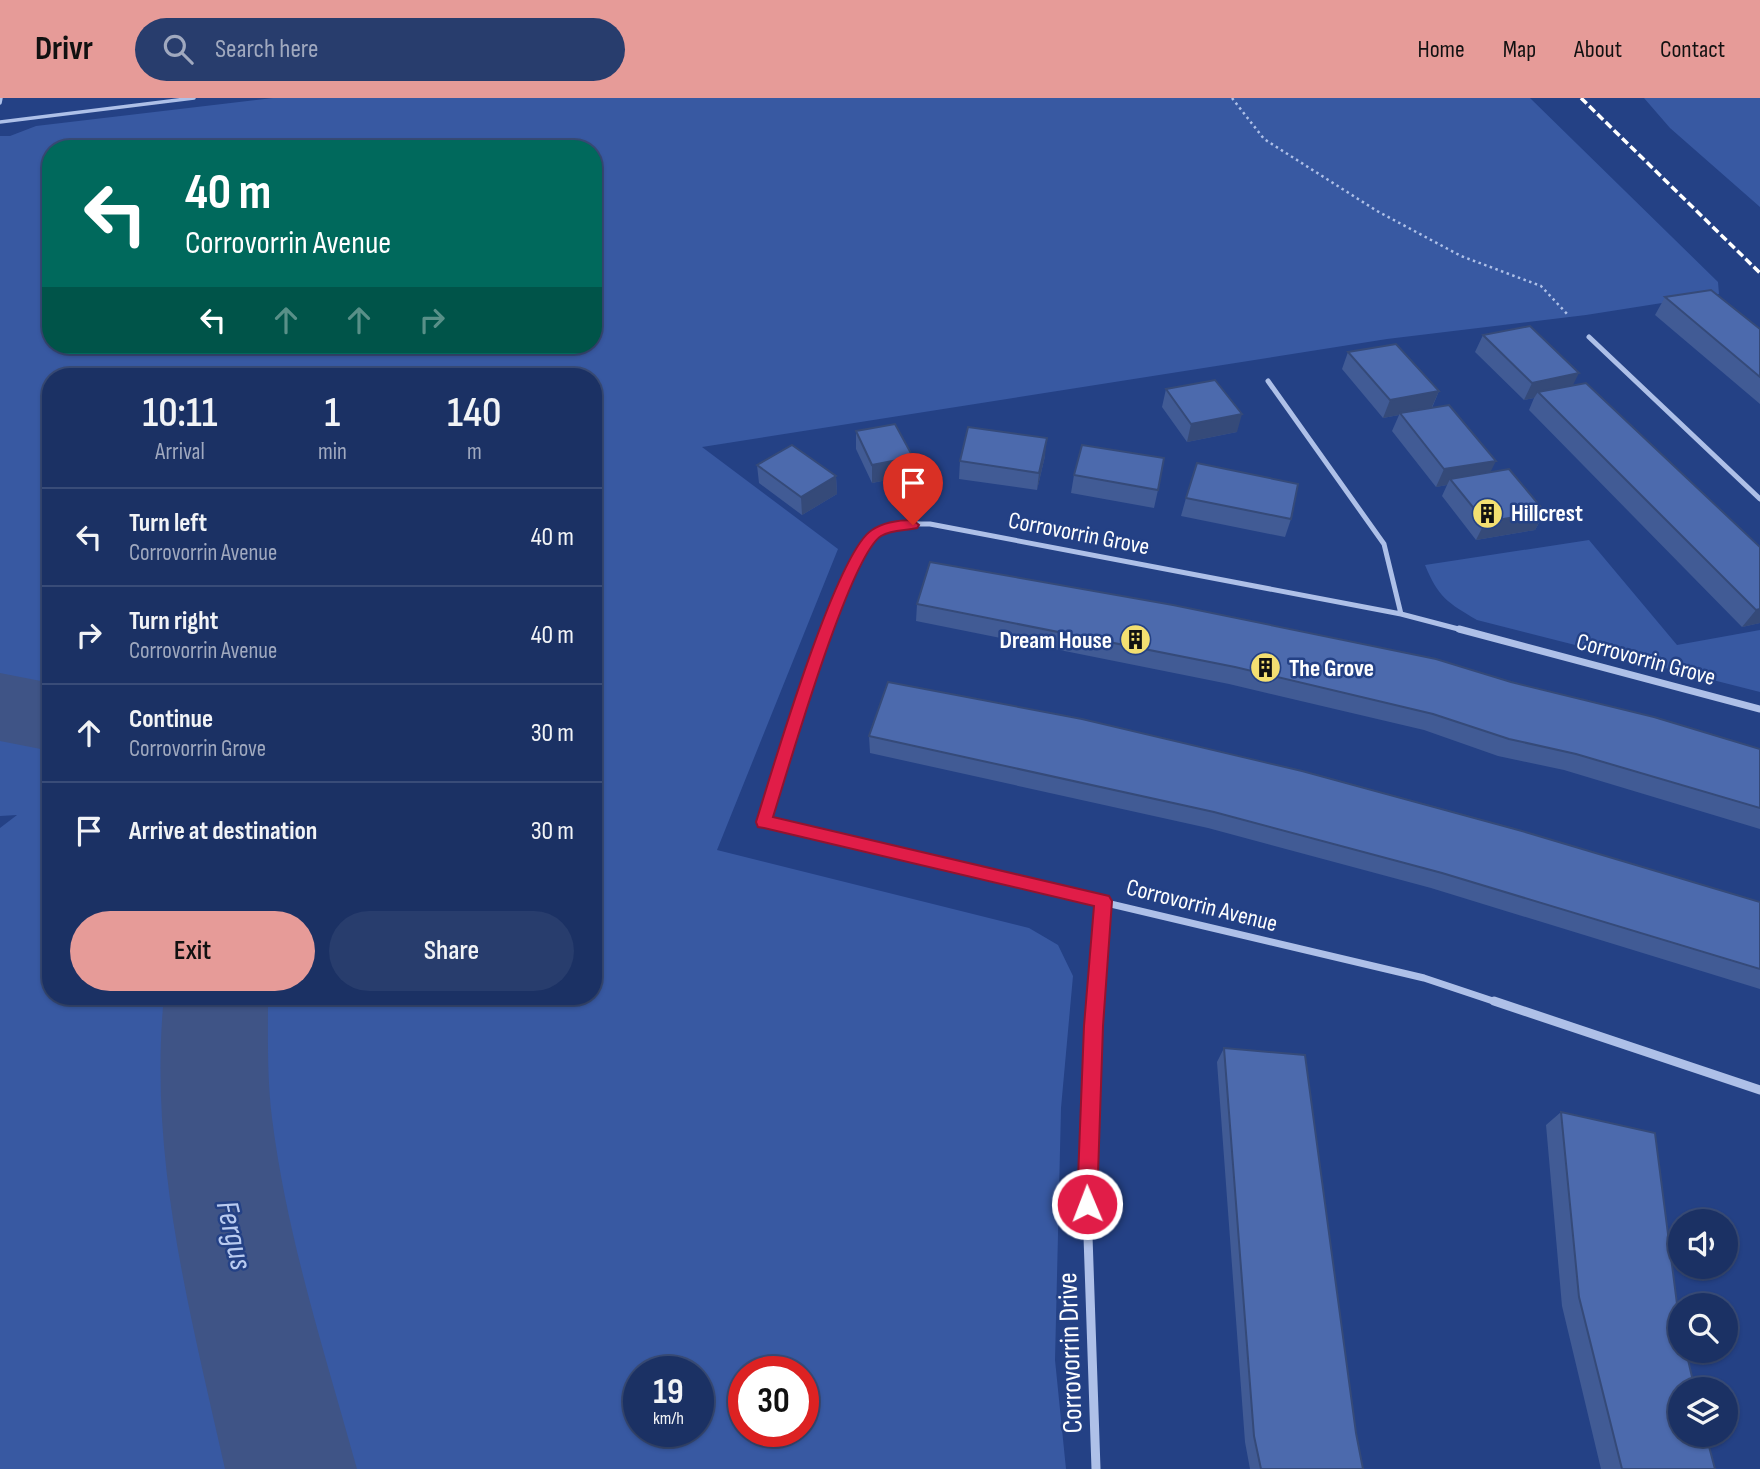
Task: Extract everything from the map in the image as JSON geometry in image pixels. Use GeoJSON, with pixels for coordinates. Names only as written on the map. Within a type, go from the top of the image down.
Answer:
{"type":"FeatureCollection","features":[{"type":"Feature","properties":{"kind":"street"},"geometry":{"type":"LineString","coordinates":[[1589,337],[1760,499]]}},
{"type":"Feature","properties":{"kind":"street"},"geometry":{"type":"LineString","coordinates":[[1268,381],[1384,544],[1401,614]]}},
{"type":"Feature","properties":{"kind":"street","name":"Corrovorrin Grove"},"geometry":{"type":"LineString","coordinates":[[820,648],[858,554],[875,534],[896,525],[929,524],[1401,614],[1760,709]]}},
{"type":"Feature","properties":{"kind":"street","name":"Corrovorrin Avenue"},"geometry":{"type":"LineString","coordinates":[[820,648],[764,822],[1424,978],[1760,1090]]}},
{"type":"Feature","properties":{"kind":"street","name":"Corrovorrin Drive"},"geometry":{"type":"LineString","coordinates":[[1096,1469],[1086,1178],[1103,901]]}},
{"type":"Feature","properties":{"kind":"lane"},"geometry":{"type":"LineString","coordinates":[[0,122],[194,98]]}},
{"type":"Feature","properties":{"kind":"path"},"geometry":{"type":"LineString","coordinates":[[1232,98],[1264,139],[1377,211],[1461,256],[1541,286],[1589,337]]}},
{"type":"Feature","properties":{"kind":"shaded area"},"geometry":{"type":"Polygon","coordinates":[[[273,98],[1530,98],[1718,282],[1719,294],[1586,315],[1387,339],[702,447],[838,549],[717,850],[1029,928],[1058,945],[1073,976],[1061,1108],[1055,1360],[1066,1469],[0,1469],[0,828],[17,815],[0,816],[0,136],[10,136],[36,126],[273,98]]]}},
{"type":"Feature","properties":{"kind":"shaded area"},"geometry":{"type":"Polygon","coordinates":[[[1644,98],[1760,98],[1760,207],[1670,128],[1644,98]]]}},
{"type":"Feature","properties":{"kind":"shaded area"},"geometry":{"type":"Polygon","coordinates":[[[1589,540],[1677,645],[1760,630],[1760,692],[1477,620],[1445,598],[1425,565],[1589,540]]]}},
{"type":"Feature","properties":{"kind":"building"},"geometry":{"type":"Polygon","coordinates":[[[1711,290],[1760,329],[1760,377],[1665,297],[1711,290]]]}},
{"type":"Feature","properties":{"kind":"building"},"geometry":{"type":"Polygon","coordinates":[[[1530,326],[1579,373],[1532,383],[1483,335],[1530,326]]]}},
{"type":"Feature","properties":{"kind":"building"},"geometry":{"type":"Polygon","coordinates":[[[1396,344],[1439,391],[1390,400],[1348,352],[1396,344]]]}},
{"type":"Feature","properties":{"kind":"building"},"geometry":{"type":"Polygon","coordinates":[[[1215,380],[1242,414],[1191,424],[1166,389],[1215,380]]]}},
{"type":"Feature","properties":{"kind":"building"},"geometry":{"type":"Polygon","coordinates":[[[1586,383],[1760,547],[1760,609],[1756,610],[1538,392],[1586,383]]]}},
{"type":"Feature","properties":{"kind":"building"},"geometry":{"type":"Polygon","coordinates":[[[1449,405],[1496,461],[1444,469],[1400,413],[1449,405]]]}},
{"type":"Feature","properties":{"kind":"building"},"geometry":{"type":"Polygon","coordinates":[[[895,424],[913,457],[872,465],[856,431],[895,424]]]}},
{"type":"Feature","properties":{"kind":"building"},"geometry":{"type":"Polygon","coordinates":[[[968,427],[1047,438],[1039,473],[960,461],[968,427]]]}},
{"type":"Feature","properties":{"kind":"building"},"geometry":{"type":"Polygon","coordinates":[[[792,445],[836,476],[801,497],[757,465],[792,445]]]}},
{"type":"Feature","properties":{"kind":"building"},"geometry":{"type":"Polygon","coordinates":[[[1082,445],[1164,458],[1158,490],[1074,475],[1082,445]]]}},
{"type":"Feature","properties":{"kind":"building"},"geometry":{"type":"Polygon","coordinates":[[[1197,463],[1298,484],[1291,519],[1186,498],[1197,463]]]}},
{"type":"Feature","properties":{"kind":"building"},"geometry":{"type":"Polygon","coordinates":[[[1509,469],[1545,512],[1485,522],[1450,479],[1509,469]]]}},
{"type":"Feature","properties":{"kind":"building"},"geometry":{"type":"Polygon","coordinates":[[[930,562],[1173,605],[1436,659],[1511,682],[1654,717],[1760,749],[1760,808],[1576,754],[1509,739],[1433,714],[1235,667],[917,604],[930,562]]]}},
{"type":"Feature","properties":{"kind":"building"},"geometry":{"type":"Polygon","coordinates":[[[888,682],[1082,719],[1302,771],[1522,831],[1760,902],[1760,969],[1442,873],[1214,812],[869,736],[888,682]]]}},
{"type":"Feature","properties":{"kind":"building"},"geometry":{"type":"Polygon","coordinates":[[[1224,1048],[1305,1055],[1363,1469],[1261,1469],[1254,1436],[1224,1048]]]}},
{"type":"Feature","properties":{"kind":"building"},"geometry":{"type":"Polygon","coordinates":[[[1561,1112],[1655,1133],[1668,1234],[1668,1279],[1674,1279],[1676,1293],[1668,1293],[1668,1363],[1689,1363],[1692,1377],[1668,1377],[1668,1447],[1709,1447],[1715,1469],[1622,1469],[1579,1297],[1561,1112]]]}},
{"type":"Feature","properties":{"kind":"waterway","name":"Fergus"},"geometry":{"type":"LineString","coordinates":[[0,707],[42,715]]}},
{"type":"Feature","properties":{"kind":"waterway","name":"Fergus"},"geometry":{"type":"LineString","coordinates":[[216,1005],[213,1056],[223,1175],[247,1294],[291,1469]]}},
{"type":"Feature","properties":{"kind":"railway"},"geometry":{"type":"LineString","coordinates":[[1581,98],[1760,273]]}},
{"type":"Feature","properties":{"kind":"place","name":"Hillcrest"},"geometry":{"type":"Point","coordinates":[1488,513]}},
{"type":"Feature","properties":{"kind":"place","name":"Dream House"},"geometry":{"type":"Point","coordinates":[1135,640]}},
{"type":"Feature","properties":{"kind":"place","name":"The Grove"},"geometry":{"type":"Point","coordinates":[1266,668]}},
{"type":"Feature","properties":{"kind":"route"},"geometry":{"type":"LineString","coordinates":[[913,525],[896,525],[875,534],[858,554],[820,648],[764,822],[1103,901],[1094,1026],[1087,1204]]}}]}
